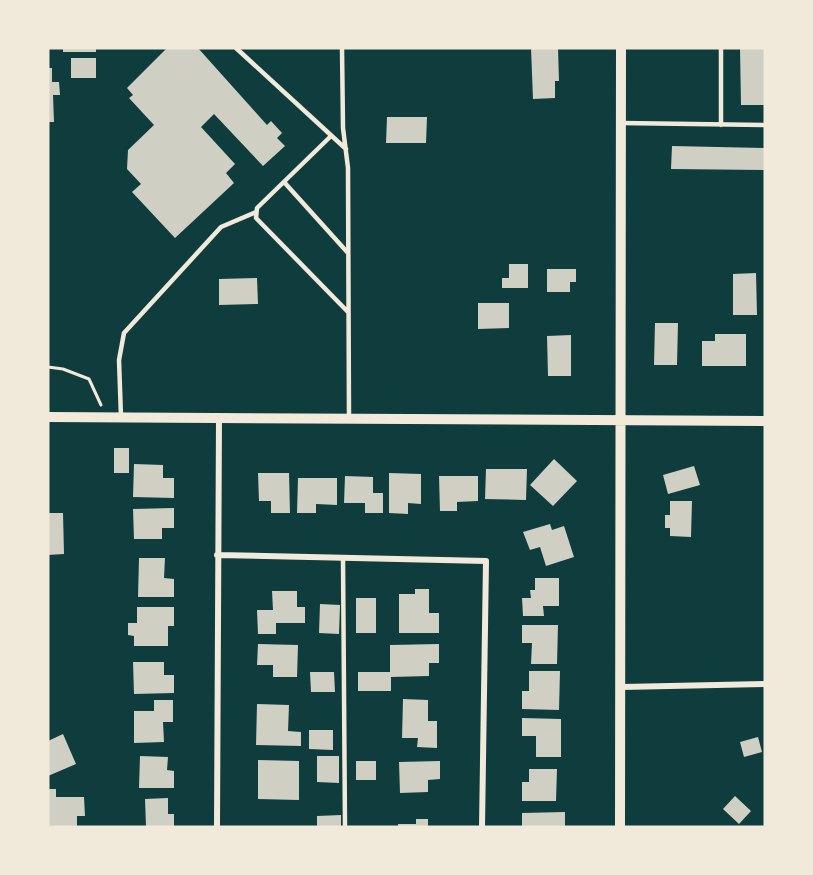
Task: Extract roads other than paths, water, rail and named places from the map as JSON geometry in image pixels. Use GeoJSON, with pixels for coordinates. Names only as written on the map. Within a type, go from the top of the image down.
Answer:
{"type":"FeatureCollection","features":[{"type":"Feature","properties":{"kind":"street"},"geometry":{"type":"LineString","coordinates":[[621,48],[621,827]]}},
{"type":"Feature","properties":{"kind":"street"},"geometry":{"type":"LineString","coordinates":[[48,417],[765,422]]}},
{"type":"Feature","properties":{"kind":"street"},"geometry":{"type":"LineString","coordinates":[[217,827],[219,418]]}},
{"type":"Feature","properties":{"kind":"street"},"geometry":{"type":"LineString","coordinates":[[217,555],[486,561],[482,827]]}},
{"type":"Feature","properties":{"kind":"street"},"geometry":{"type":"LineString","coordinates":[[622,687],[765,684]]}},
{"type":"Feature","properties":{"kind":"lane"},"geometry":{"type":"LineString","coordinates":[[236,48],[346,149]]}},
{"type":"Feature","properties":{"kind":"lane"},"geometry":{"type":"LineString","coordinates":[[342,48],[348,253],[349,419]]}},
{"type":"Feature","properties":{"kind":"lane"},"geometry":{"type":"LineString","coordinates":[[721,48],[721,125]]}},
{"type":"Feature","properties":{"kind":"lane"},"geometry":{"type":"LineString","coordinates":[[621,123],[765,125]]}},
{"type":"Feature","properties":{"kind":"lane"},"geometry":{"type":"LineString","coordinates":[[331,136],[257,208],[255,218],[348,312]]}},
{"type":"Feature","properties":{"kind":"lane"},"geometry":{"type":"LineString","coordinates":[[284,182],[348,253]]}},
{"type":"Feature","properties":{"kind":"lane"},"geometry":{"type":"LineString","coordinates":[[121,417],[119,360],[124,333],[221,227],[256,212]]}},
{"type":"Feature","properties":{"kind":"lane"},"geometry":{"type":"LineString","coordinates":[[343,558],[345,827]]}}]}
